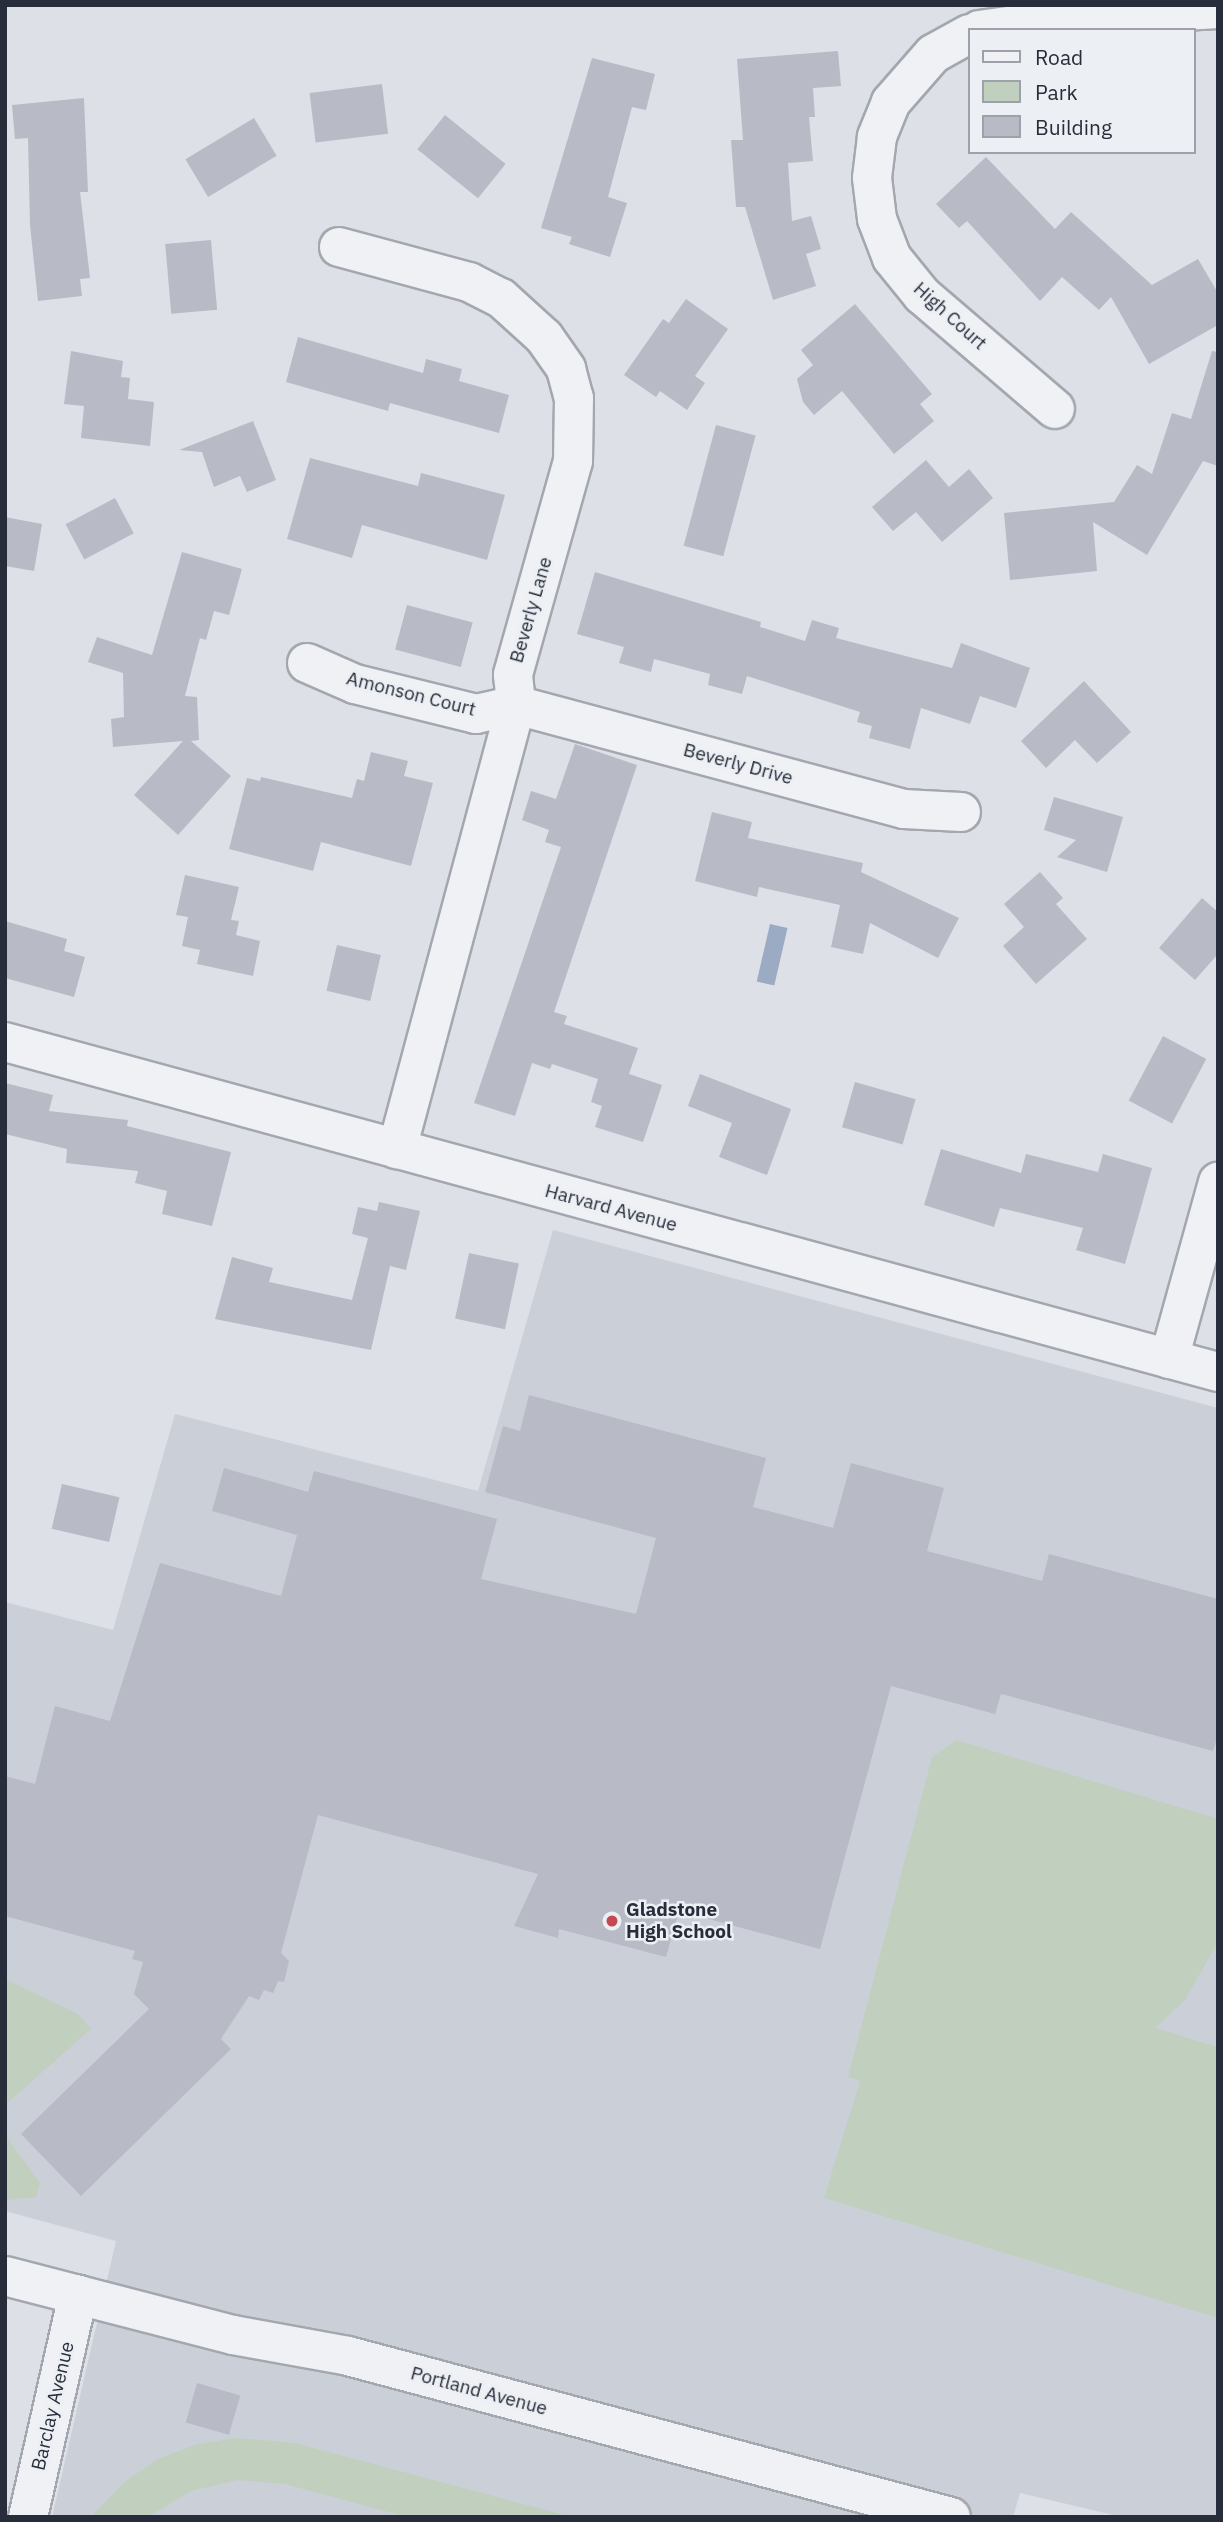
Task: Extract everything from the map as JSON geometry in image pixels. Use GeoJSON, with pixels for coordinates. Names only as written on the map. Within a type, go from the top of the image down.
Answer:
{"type":"FeatureCollection","features":[{"type":"Feature","properties":{"kind":"street"},"geometry":{"type":"LineString","coordinates":[[993,28],[1065,18],[1218,9]]}},
{"type":"Feature","properties":{"kind":"street","name":"High Court"},"geometry":{"type":"LineString","coordinates":[[968,35],[933,54],[891,102],[877,138],[872,178],[877,219],[892,258],[922,295],[1055,409]]}},
{"type":"Feature","properties":{"kind":"street","name":"Beverly Lane"},"geometry":{"type":"LineString","coordinates":[[339,247],[469,282],[501,298],[528,319],[566,369],[574,398],[573,461],[513,675],[516,705],[397,1149]]}},
{"type":"Feature","properties":{"kind":"street","name":"Amonson Court"},"geometry":{"type":"LineString","coordinates":[[307,663],[355,684],[476,714],[516,705]]}},
{"type":"Feature","properties":{"kind":"street","name":"Beverly Drive"},"geometry":{"type":"LineString","coordinates":[[516,705],[904,808],[961,811]]}},
{"type":"Feature","properties":{"kind":"street","name":"Harvard Avenue"},"geometry":{"type":"LineString","coordinates":[[5,1042],[1218,1372]]}},
{"type":"Feature","properties":{"kind":"street"},"geometry":{"type":"LineString","coordinates":[[1169,1359],[1218,1182]]}},
{"type":"Feature","properties":{"kind":"street","name":"Portland Avenue"},"geometry":{"type":"LineString","coordinates":[[5,2276],[233,2335],[348,2356],[951,2517]]}},
{"type":"Feature","properties":{"kind":"street","name":"Barclay Avenue"},"geometry":{"type":"LineString","coordinates":[[29,2517],[78,2295]]}},
{"type":"Feature","properties":{"kind":"shaded area","name":"Gladstone High School"},"geometry":{"type":"Polygon","coordinates":[[[553,1230],[1218,1408],[1218,2517],[1122,2517],[1020,2493],[1013,2517],[52,2517],[116,2241],[5,2211],[5,1602],[113,1630],[175,1414],[478,1491],[553,1230]]]}},
{"type":"Feature","properties":{"kind":"green space"},"geometry":{"type":"Polygon","coordinates":[[[956,1740],[1218,1819],[1218,1942],[1185,2000],[1155,2028],[1218,2047],[1218,2318],[824,2198],[860,2081],[848,2077],[932,1757],[956,1740]]]}},
{"type":"Feature","properties":{"kind":"green space"},"geometry":{"type":"Polygon","coordinates":[[[5,1979],[78,2014],[91,2029],[5,2105],[5,1979]]]}},
{"type":"Feature","properties":{"kind":"green space"},"geometry":{"type":"Polygon","coordinates":[[[5,2135],[40,2183],[36,2197],[5,2200],[5,2135]]]}},
{"type":"Feature","properties":{"kind":"green space"},"geometry":{"type":"Polygon","coordinates":[[[235,2438],[295,2443],[572,2517],[407,2517],[285,2484],[237,2480],[191,2491],[148,2517],[91,2517],[123,2483],[156,2460],[194,2445],[235,2438]]]}},
{"type":"Feature","properties":{"kind":"water"},"geometry":{"type":"Polygon","coordinates":[[[770,924],[788,928],[774,986],[757,981],[770,924]]]}},
{"type":"Feature","properties":{"kind":"building"},"geometry":{"type":"Polygon","coordinates":[[[838,51],[841,86],[813,88],[815,117],[809,117],[813,161],[788,163],[792,221],[811,216],[821,249],[806,254],[816,286],[773,300],[745,207],[736,207],[731,140],[743,140],[737,59],[838,51]]]}},
{"type":"Feature","properties":{"kind":"building"},"geometry":{"type":"Polygon","coordinates":[[[592,58],[655,74],[646,110],[632,107],[608,197],[627,203],[610,257],[569,244],[572,237],[541,228],[592,58]]]}},
{"type":"Feature","properties":{"kind":"building"},"geometry":{"type":"Polygon","coordinates":[[[382,84],[388,134],[316,143],[310,93],[382,84]]]}},
{"type":"Feature","properties":{"kind":"building"},"geometry":{"type":"Polygon","coordinates":[[[84,98],[88,192],[80,192],[90,278],[80,279],[82,296],[38,301],[30,225],[28,138],[15,139],[12,105],[84,98]]]}},
{"type":"Feature","properties":{"kind":"building"},"geometry":{"type":"Polygon","coordinates":[[[445,115],[506,164],[478,198],[417,149],[445,115]]]}},
{"type":"Feature","properties":{"kind":"building"},"geometry":{"type":"Polygon","coordinates":[[[254,118],[277,156],[208,197],[185,159],[254,118]]]}},
{"type":"Feature","properties":{"kind":"building"},"geometry":{"type":"Polygon","coordinates":[[[986,157],[1055,229],[1071,212],[1152,285],[1198,259],[1218,293],[1218,325],[1149,364],[1111,297],[1099,310],[1062,277],[1040,301],[967,221],[959,228],[936,204],[986,157]]]}},
{"type":"Feature","properties":{"kind":"building"},"geometry":{"type":"Polygon","coordinates":[[[211,240],[217,310],[171,314],[165,244],[211,240]]]}},
{"type":"Feature","properties":{"kind":"building"},"geometry":{"type":"Polygon","coordinates":[[[686,299],[728,329],[695,376],[705,383],[687,410],[660,391],[656,397],[624,375],[663,319],[669,323],[686,299]]]}},
{"type":"Feature","properties":{"kind":"building"},"geometry":{"type":"Polygon","coordinates":[[[855,304],[932,394],[920,404],[934,421],[894,454],[842,391],[814,415],[803,402],[797,379],[813,365],[801,350],[855,304]]]}},
{"type":"Feature","properties":{"kind":"building"},"geometry":{"type":"Polygon","coordinates":[[[298,337],[423,373],[426,359],[462,369],[459,381],[509,395],[499,433],[390,403],[388,411],[286,382],[298,337]]]}},
{"type":"Feature","properties":{"kind":"building"},"geometry":{"type":"Polygon","coordinates":[[[71,351],[123,361],[121,377],[130,378],[128,399],[154,402],[150,446],[81,438],[84,406],[64,404],[71,351]]]}},
{"type":"Feature","properties":{"kind":"building"},"geometry":{"type":"Polygon","coordinates":[[[1212,351],[1218,352],[1218,466],[1203,461],[1147,555],[1093,522],[1097,571],[1010,580],[1004,513],[1114,502],[1137,465],[1152,474],[1172,413],[1191,419],[1212,351]]]}},
{"type":"Feature","properties":{"kind":"building"},"geometry":{"type":"Polygon","coordinates":[[[253,421],[276,480],[247,492],[240,476],[214,487],[202,452],[179,450],[253,421]]]}},
{"type":"Feature","properties":{"kind":"building"},"geometry":{"type":"Polygon","coordinates":[[[716,425],[756,436],[723,556],[684,546],[716,425]]]}},
{"type":"Feature","properties":{"kind":"building"},"geometry":{"type":"Polygon","coordinates":[[[310,458],[418,486],[421,473],[505,495],[487,560],[362,525],[352,558],[287,539],[310,458]]]}},
{"type":"Feature","properties":{"kind":"building"},"geometry":{"type":"Polygon","coordinates":[[[926,460],[949,487],[969,469],[993,498],[942,542],[916,512],[893,531],[872,507],[926,460]]]}},
{"type":"Feature","properties":{"kind":"building"},"geometry":{"type":"Polygon","coordinates":[[[115,498],[134,533],[84,560],[66,524],[115,498]]]}},
{"type":"Feature","properties":{"kind":"building"},"geometry":{"type":"Polygon","coordinates":[[[5,517],[42,524],[34,571],[5,566],[5,517]]]}},
{"type":"Feature","properties":{"kind":"building"},"geometry":{"type":"Polygon","coordinates":[[[182,552],[242,569],[229,615],[214,611],[206,640],[200,638],[185,696],[197,697],[199,740],[191,741],[231,776],[178,835],[134,795],[183,741],[113,747],[111,719],[124,717],[123,673],[88,662],[97,637],[152,655],[182,552]]]}},
{"type":"Feature","properties":{"kind":"building"},"geometry":{"type":"Polygon","coordinates":[[[595,572],[761,622],[760,627],[805,641],[812,620],[839,628],[836,638],[952,668],[961,643],[1030,668],[1016,708],[980,696],[970,724],[921,708],[910,749],[869,738],[872,726],[857,722],[860,712],[747,676],[742,694],[708,685],[710,674],[654,659],[651,672],[619,663],[624,647],[577,634],[595,572]]]}},
{"type":"Feature","properties":{"kind":"building"},"geometry":{"type":"Polygon","coordinates":[[[407,605],[473,623],[461,667],[395,649],[407,605]]]}},
{"type":"Feature","properties":{"kind":"building"},"geometry":{"type":"Polygon","coordinates":[[[1084,681],[1131,732],[1097,763],[1075,740],[1046,768],[1021,741],[1084,681]]]}},
{"type":"Feature","properties":{"kind":"building"},"geometry":{"type":"Polygon","coordinates":[[[575,744],[637,765],[554,1012],[567,1016],[564,1024],[638,1048],[629,1074],[662,1085],[643,1142],[595,1127],[602,1106],[591,1102],[598,1079],[552,1064],[550,1069],[532,1063],[515,1116],[474,1103],[561,847],[545,842],[549,830],[522,820],[531,791],[556,799],[575,744]]]}},
{"type":"Feature","properties":{"kind":"building"},"geometry":{"type":"Polygon","coordinates":[[[371,752],[408,761],[404,776],[433,783],[411,866],[321,842],[313,871],[229,849],[247,778],[260,781],[261,777],[352,798],[357,779],[364,781],[371,752]]]}},
{"type":"Feature","properties":{"kind":"building"},"geometry":{"type":"Polygon","coordinates":[[[1054,797],[1123,817],[1107,872],[1057,857],[1076,840],[1044,830],[1054,797]]]}},
{"type":"Feature","properties":{"kind":"building"},"geometry":{"type":"Polygon","coordinates":[[[712,812],[752,822],[748,838],[863,863],[861,872],[959,918],[938,958],[870,923],[863,954],[831,947],[840,905],[759,887],[757,897],[695,881],[712,812]]]}},
{"type":"Feature","properties":{"kind":"building"},"geometry":{"type":"Polygon","coordinates":[[[1040,872],[1063,898],[1056,904],[1087,939],[1036,984],[1003,946],[1024,927],[1004,904],[1040,872]]]}},
{"type":"Feature","properties":{"kind":"building"},"geometry":{"type":"Polygon","coordinates":[[[185,875],[239,887],[231,920],[239,921],[236,935],[260,941],[253,976],[197,964],[200,950],[182,946],[188,917],[176,915],[185,875]]]}},
{"type":"Feature","properties":{"kind":"building"},"geometry":{"type":"Polygon","coordinates":[[[1202,898],[1218,912],[1218,954],[1195,980],[1159,948],[1202,898]]]}},
{"type":"Feature","properties":{"kind":"building"},"geometry":{"type":"Polygon","coordinates":[[[5,921],[67,939],[64,951],[85,957],[74,997],[5,978],[5,921]]]}},
{"type":"Feature","properties":{"kind":"building"},"geometry":{"type":"Polygon","coordinates":[[[337,945],[381,955],[370,1001],[326,991],[337,945]]]}},
{"type":"Feature","properties":{"kind":"building"},"geometry":{"type":"Polygon","coordinates":[[[1163,1036],[1206,1059],[1172,1123],[1129,1100],[1163,1036]]]}},
{"type":"Feature","properties":{"kind":"building"},"geometry":{"type":"Polygon","coordinates":[[[700,1074],[791,1109],[767,1175],[719,1157],[732,1123],[688,1106],[700,1074]]]}},
{"type":"Feature","properties":{"kind":"building"},"geometry":{"type":"Polygon","coordinates":[[[855,1082],[916,1099],[903,1145],[842,1127],[855,1082]]]}},
{"type":"Feature","properties":{"kind":"building"},"geometry":{"type":"Polygon","coordinates":[[[5,1083],[53,1095],[49,1111],[128,1120],[127,1126],[231,1152],[212,1226],[162,1214],[167,1191],[135,1183],[138,1171],[66,1163],[67,1149],[5,1134],[5,1083]]]}},
{"type":"Feature","properties":{"kind":"building"},"geometry":{"type":"Polygon","coordinates":[[[941,1149],[1021,1173],[1026,1154],[1098,1172],[1103,1154],[1152,1168],[1125,1264],[1076,1250],[1083,1228],[1000,1208],[994,1227],[924,1205],[941,1149]]]}},
{"type":"Feature","properties":{"kind":"building"},"geometry":{"type":"Polygon","coordinates":[[[379,1202],[420,1211],[406,1270],[390,1266],[371,1350],[215,1319],[232,1257],[273,1268],[269,1282],[352,1300],[368,1238],[352,1234],[358,1207],[377,1211],[379,1202]]]}},
{"type":"Feature","properties":{"kind":"building"},"geometry":{"type":"Polygon","coordinates":[[[469,1253],[519,1264],[505,1329],[455,1319],[469,1253]]]}},
{"type":"Feature","properties":{"kind":"building"},"geometry":{"type":"Polygon","coordinates":[[[529,1395],[766,1458],[753,1507],[833,1528],[851,1463],[944,1488],[927,1551],[1042,1581],[1049,1554],[1218,1599],[1218,1735],[1213,1751],[1001,1694],[995,1714],[891,1686],[820,1949],[679,1911],[666,1957],[559,1929],[558,1938],[514,1926],[538,1874],[318,1815],[281,1953],[289,1961],[284,1982],[278,1981],[273,1993],[264,1990],[259,2000],[249,1996],[221,2039],[231,2049],[81,2196],[21,2134],[149,2009],[134,1994],[143,1962],[132,1959],[135,1951],[5,1916],[5,1776],[35,1784],[55,1706],[110,1721],[160,1563],[281,1596],[297,1535],[212,1511],[224,1468],[308,1492],[314,1471],[497,1519],[481,1579],[636,1614],[656,1538],[485,1492],[503,1426],[520,1431],[529,1395]]]}},
{"type":"Feature","properties":{"kind":"building"},"geometry":{"type":"Polygon","coordinates":[[[62,1484],[119,1497],[109,1542],[52,1529],[62,1484]]]}},
{"type":"Feature","properties":{"kind":"building"},"geometry":{"type":"Polygon","coordinates":[[[197,2383],[240,2395],[229,2435],[186,2422],[197,2383]]]}},
{"type":"Feature","properties":{"kind":"place","name":"Gladstone High School"},"geometry":{"type":"Point","coordinates":[612,1921]}}]}
